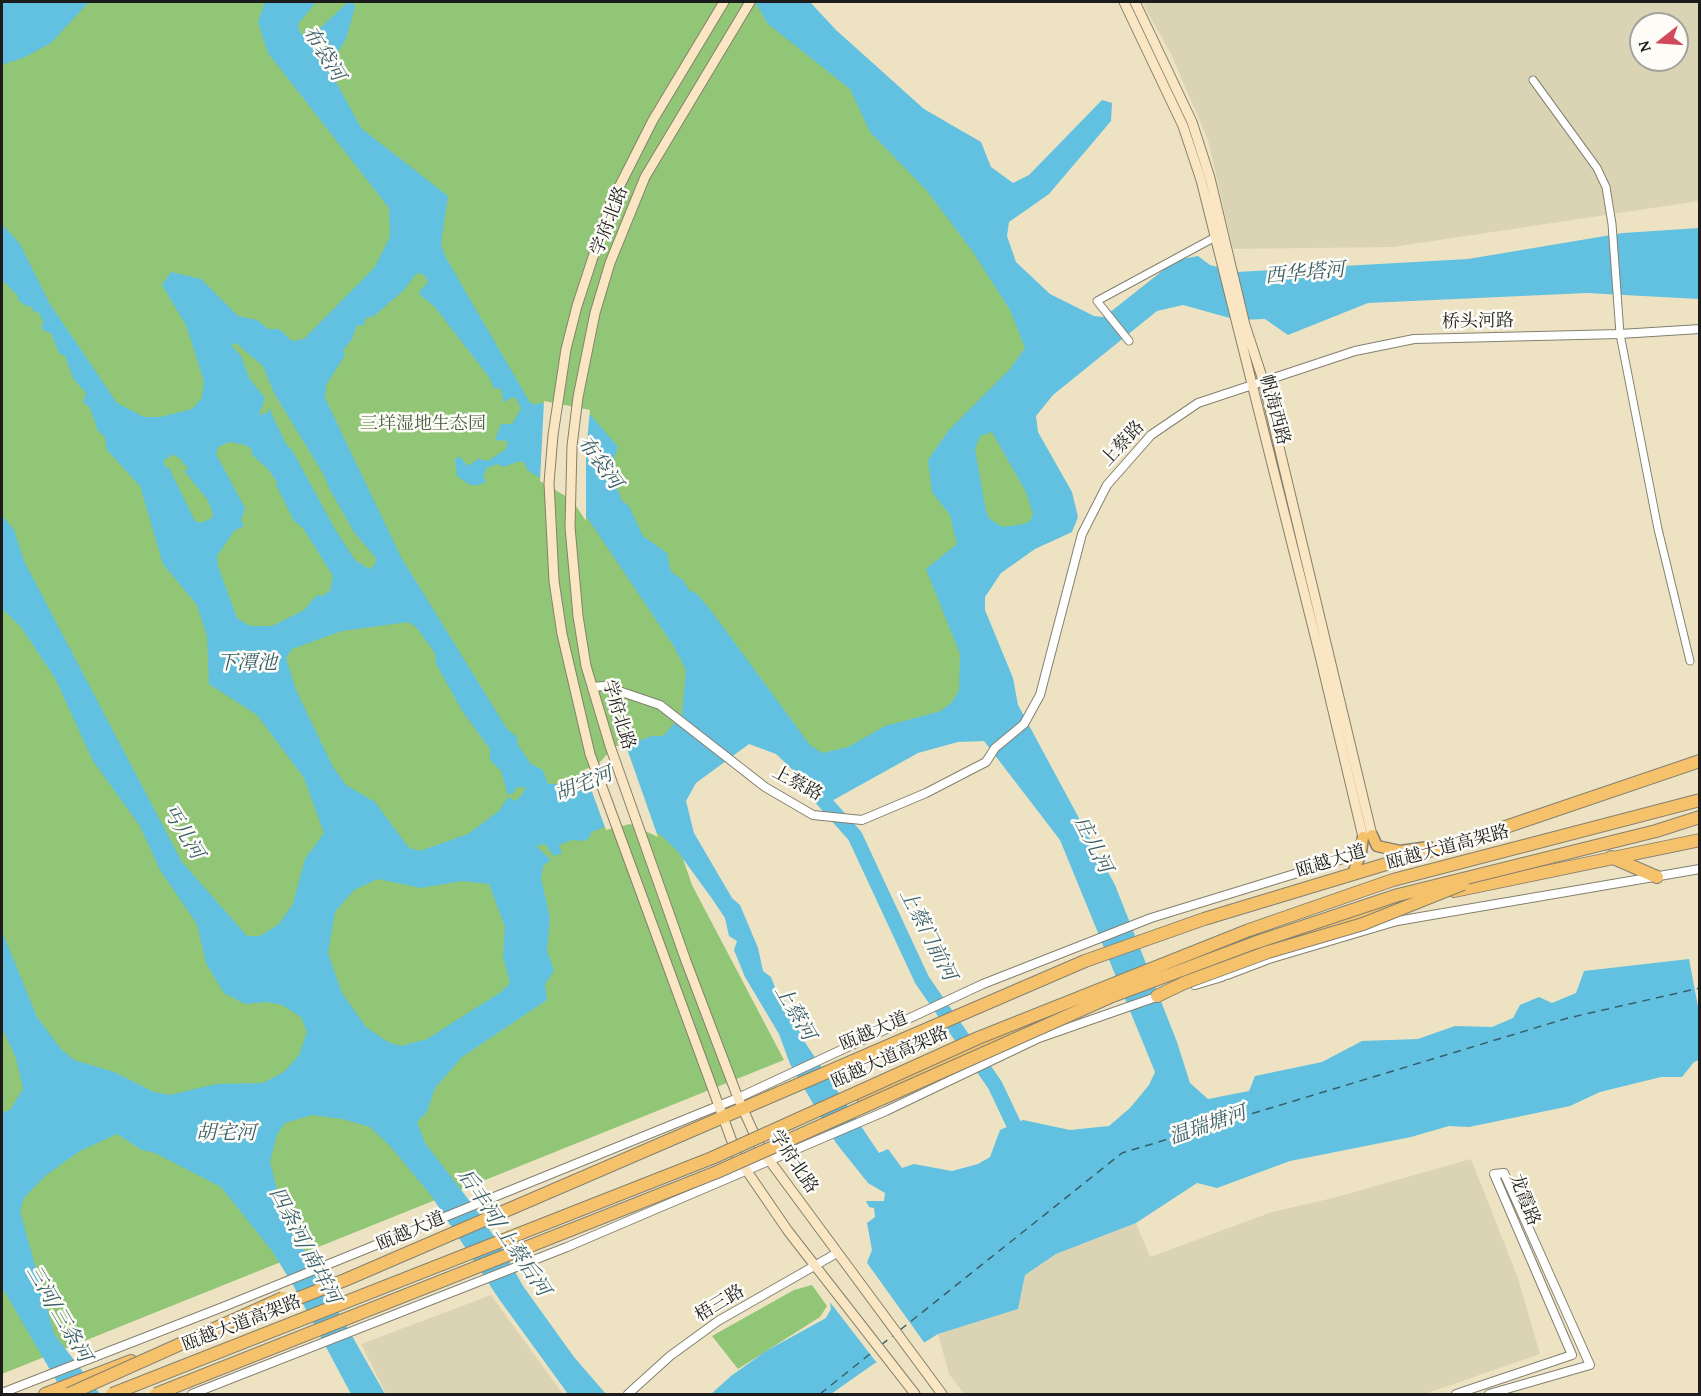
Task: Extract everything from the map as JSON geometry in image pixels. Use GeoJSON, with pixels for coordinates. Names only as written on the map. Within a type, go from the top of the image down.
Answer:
{"type":"FeatureCollection","features":[{"type":"Feature","properties":{"kind":"highway","name":"瓯越大道"},"geometry":{"type":"LineString","coordinates":[[49,1393],[288,1303],[441,1230],[645,1150],[720,1111],[790,1088],[1101,955],[1204,919],[1479,836],[1697,764]]}},
{"type":"Feature","properties":{"kind":"highway","name":"瓯越大道高架路"},"geometry":{"type":"LineString","coordinates":[[112,1395],[712,1158],[978,1038],[1249,930],[1393,880],[1700,800]]}},
{"type":"Feature","properties":{"kind":"highway","name":"瓯越大道高架路"},"geometry":{"type":"LineString","coordinates":[[156,1395],[717,1172],[1110,997],[1254,943],[1386,898],[1656,831],[1700,817]]}},
{"type":"Feature","properties":{"kind":"highway"},"geometry":{"type":"LineString","coordinates":[[146,1395],[761,1149],[944,1062],[1074,1006],[1151,980],[1255,950],[1354,916],[1464,888],[1700,840]]}},
{"type":"Feature","properties":{"kind":"highway"},"geometry":{"type":"LineString","coordinates":[[1611,857],[1657,877]]}},
{"type":"Feature","properties":{"kind":"highway"},"geometry":{"type":"LineString","coordinates":[[1157,996],[1184,983],[1268,952],[1373,921],[1494,870]]}},
{"type":"Feature","properties":{"kind":"highway"},"geometry":{"type":"LineString","coordinates":[[69,1395],[343,1277]]}},
{"type":"Feature","properties":{"kind":"main road","name":"学府北路"},"geometry":{"type":"LineString","coordinates":[[724,2],[682,68],[610,205],[577,306],[558,396],[549,483],[554,581],[562,634],[590,754],[738,1158],[911,1393]]}},
{"type":"Feature","properties":{"kind":"main road","name":"学府北路"},"geometry":{"type":"LineString","coordinates":[[750,2],[645,177],[629,213],[595,312],[578,397],[572,446],[570,527],[578,616],[592,687],[610,746],[740,1103],[761,1149],[942,1395]]}},
{"type":"Feature","properties":{"kind":"main road","name":"帆海西路"},"geometry":{"type":"LineString","coordinates":[[1124,2],[1183,126],[1219,235]]}},
{"type":"Feature","properties":{"kind":"main road","name":"帆海西路"},"geometry":{"type":"LineString","coordinates":[[1135,2],[1192,122],[1210,178],[1219,235],[1241,327],[1250,385],[1367,836]]}},
{"type":"Feature","properties":{"kind":"main road","name":"帆海西路"},"geometry":{"type":"LineString","coordinates":[[1241,327],[1263,380],[1367,836]]}},
{"type":"Feature","properties":{"kind":"main road"},"geometry":{"type":"LineString","coordinates":[[1353,873],[1367,836],[1377,846],[1400,851],[1432,847],[1479,836]]}},
{"type":"Feature","properties":{"kind":"street"},"geometry":{"type":"LineString","coordinates":[[1533,80],[1597,168],[1606,187],[1612,224],[1620,334],[1658,529],[1690,661]]}},
{"type":"Feature","properties":{"kind":"street"},"geometry":{"type":"LineString","coordinates":[[1129,340],[1097,301],[1219,235]]}},
{"type":"Feature","properties":{"kind":"street","name":"桥头河路"},"geometry":{"type":"LineString","coordinates":[[1263,380],[1355,351],[1414,339],[1620,334],[1700,329]]}},
{"type":"Feature","properties":{"kind":"street","name":"上蔡路"},"geometry":{"type":"LineString","coordinates":[[592,687],[604,686],[660,705],[765,787],[813,815],[861,820],[926,793],[986,762],[995,748],[1024,724],[1040,695],[1082,534],[1107,485],[1151,435],[1198,403],[1263,380]]}},
{"type":"Feature","properties":{"kind":"street"},"geometry":{"type":"LineString","coordinates":[[740,1103],[983,984],[1129,927],[1353,855],[1367,836]]}},
{"type":"Feature","properties":{"kind":"street"},"geometry":{"type":"LineString","coordinates":[[192,1395],[523,1264],[886,1111],[1039,1038],[1121,1008],[1269,959],[1397,921],[1700,869]]}},
{"type":"Feature","properties":{"kind":"street"},"geometry":{"type":"LineString","coordinates":[[1222,976],[1255,950]]}},
{"type":"Feature","properties":{"kind":"street"},"geometry":{"type":"LineString","coordinates":[[2,1393],[324,1266],[441,1230],[720,1111]]}},
{"type":"Feature","properties":{"kind":"street","name":"龙霞路"},"geometry":{"type":"LineString","coordinates":[[1456,1395],[1572,1355],[1494,1174],[1504,1173],[1590,1365],[1489,1395]]}},
{"type":"Feature","properties":{"kind":"street","name":"梧三路"},"geometry":{"type":"LineString","coordinates":[[628,1395],[670,1356],[718,1321],[837,1253]]}},
{"type":"Feature","properties":{"kind":"shaded area"},"geometry":{"type":"Polygon","coordinates":[[[1142,2],[1699,2],[1699,201],[1393,247],[1233,249],[1208,140],[1171,54],[1142,2]]]}},
{"type":"Feature","properties":{"kind":"shaded area"},"geometry":{"type":"Polygon","coordinates":[[[1471,1159],[1518,1278],[1540,1354],[1425,1394],[964,1394],[949,1374],[938,1334],[1018,1309],[1025,1275],[1056,1254],[1136,1223],[1150,1257],[1272,1212],[1333,1198],[1471,1159]]]}},
{"type":"Feature","properties":{"kind":"shaded area"},"geometry":{"type":"Polygon","coordinates":[[[491,1295],[563,1394],[386,1394],[361,1344],[491,1295]]]}},
{"type":"Feature","properties":{"kind":"green space","name":"三垟湿地生态园"},"geometry":{"type":"Polygon","coordinates":[[[2,2],[792,2],[1056,327],[1016,407],[1051,514],[965,595],[1003,695],[832,786],[769,722],[655,777],[692,885],[784,1060],[2,1374],[2,2]]]}},
{"type":"Feature","properties":{"kind":"green space"},"geometry":{"type":"Polygon","coordinates":[[[812,1285],[827,1306],[820,1317],[738,1369],[712,1336],[794,1290],[812,1285]]]}},
{"type":"Feature","properties":{"kind":"water"},"geometry":{"type":"Polygon","coordinates":[[[2,2],[89,2],[51,43],[25,57],[2,65],[2,2]]]}},
{"type":"Feature","properties":{"kind":"water"},"geometry":{"type":"Polygon","coordinates":[[[265,2],[316,2],[298,24],[300,33],[305,35],[318,30],[346,4],[353,2],[355,7],[346,39],[330,65],[334,78],[361,128],[448,196],[441,244],[445,256],[529,401],[534,405],[540,403],[588,412],[618,447],[610,469],[622,501],[629,506],[643,536],[667,553],[671,572],[683,580],[689,590],[697,594],[709,608],[810,745],[822,753],[848,747],[885,726],[941,711],[952,702],[959,690],[960,654],[926,569],[957,544],[950,515],[932,492],[928,460],[949,430],[1010,369],[1025,348],[1010,310],[973,252],[927,191],[870,132],[850,89],[768,24],[755,2],[810,2],[836,30],[924,109],[981,142],[991,167],[1013,183],[1029,175],[1102,100],[1112,103],[1111,121],[1049,194],[1009,222],[1007,236],[1016,262],[1050,294],[1094,316],[1104,317],[1176,260],[1198,256],[1210,265],[1237,272],[1468,259],[1623,233],[1699,228],[1699,299],[1587,293],[1368,303],[1288,335],[1265,319],[1237,320],[1183,305],[1157,311],[1053,395],[1036,416],[1038,432],[1072,492],[1078,517],[1072,532],[1035,549],[1001,573],[985,597],[985,610],[1013,678],[1018,705],[1115,885],[1177,1042],[1190,1083],[1208,1099],[1249,1091],[1255,1076],[1322,1062],[1362,1041],[1418,1039],[1455,1026],[1492,1027],[1513,1018],[1520,1005],[1539,997],[1552,1003],[1576,993],[1584,971],[1689,959],[1699,1012],[1699,1060],[1694,1062],[1682,1077],[1661,1077],[1600,1092],[1570,1106],[1469,1127],[1449,1126],[1411,1137],[1290,1161],[1217,1188],[1197,1183],[1136,1223],[1056,1254],[1025,1275],[1018,1309],[938,1334],[893,1362],[875,1363],[831,1394],[711,1394],[731,1376],[766,1351],[826,1318],[831,1309],[830,1301],[866,1265],[872,1250],[867,1223],[875,1217],[874,1208],[869,1207],[866,1201],[884,1201],[885,1193],[868,1183],[836,1143],[790,1064],[779,1034],[745,977],[734,950],[737,941],[729,936],[725,918],[713,900],[678,852],[661,835],[630,821],[619,822],[591,832],[590,837],[584,841],[572,840],[559,845],[562,853],[554,856],[545,844],[536,846],[551,860],[543,866],[541,878],[550,918],[547,950],[554,971],[545,984],[547,1000],[462,1057],[435,1088],[427,1112],[417,1122],[425,1143],[478,1212],[523,1286],[574,1357],[606,1394],[568,1394],[499,1299],[430,1194],[390,1146],[370,1127],[342,1119],[312,1115],[285,1123],[277,1134],[270,1162],[279,1197],[306,1255],[385,1394],[351,1394],[293,1285],[272,1251],[221,1187],[155,1153],[142,1150],[117,1134],[80,1151],[45,1176],[24,1198],[20,1211],[54,1334],[100,1394],[64,1394],[2,1287],[2,1112],[10,1110],[23,1089],[16,1058],[2,1028],[2,931],[37,1017],[61,1049],[74,1060],[114,1072],[154,1092],[170,1095],[216,1084],[263,1083],[284,1072],[299,1055],[307,1032],[301,1017],[282,1005],[267,1002],[245,1004],[224,993],[206,963],[197,924],[160,870],[140,826],[93,761],[55,678],[21,627],[2,609],[2,515],[14,530],[24,561],[182,862],[247,936],[260,936],[279,924],[293,904],[305,859],[324,833],[304,778],[257,715],[209,684],[207,636],[197,605],[163,564],[140,486],[107,450],[105,437],[98,431],[90,408],[83,402],[86,393],[73,378],[65,356],[59,353],[51,333],[43,330],[41,326],[44,323],[39,313],[32,310],[33,306],[28,307],[18,300],[18,296],[2,280],[2,224],[20,244],[50,304],[117,403],[144,417],[160,417],[192,409],[202,398],[204,381],[186,325],[162,285],[171,272],[201,279],[238,316],[257,320],[268,329],[279,329],[292,341],[304,339],[374,268],[390,237],[389,208],[268,53],[258,22],[265,2]],[[420,273],[416,274],[404,290],[374,316],[366,318],[363,326],[357,325],[352,339],[343,351],[345,355],[326,385],[325,398],[401,557],[507,729],[517,737],[518,745],[531,764],[543,770],[548,784],[561,784],[569,778],[582,778],[584,774],[601,766],[616,749],[652,736],[663,736],[682,715],[686,670],[673,645],[574,498],[527,470],[525,463],[520,461],[503,467],[497,464],[487,468],[483,476],[486,482],[479,485],[470,485],[457,476],[455,460],[459,456],[468,466],[478,459],[488,461],[506,449],[508,441],[495,440],[501,424],[512,424],[521,409],[516,398],[510,398],[504,403],[501,389],[494,388],[489,377],[434,306],[421,296],[419,292],[428,282],[426,277],[420,273]],[[236,343],[231,345],[241,356],[249,378],[265,398],[259,415],[267,413],[269,408],[286,444],[292,450],[335,529],[355,560],[369,569],[375,565],[376,558],[354,532],[324,475],[274,393],[263,366],[236,343]],[[992,432],[980,436],[975,449],[989,518],[1002,527],[1030,521],[1033,514],[1026,492],[992,432]],[[229,442],[218,447],[216,454],[245,508],[241,520],[244,526],[234,531],[217,556],[218,566],[237,618],[250,626],[272,626],[304,610],[317,595],[322,596],[330,591],[333,576],[303,528],[294,521],[276,485],[277,482],[268,469],[252,455],[252,450],[246,445],[229,442]],[[171,454],[169,458],[164,459],[164,465],[169,468],[195,521],[201,523],[212,518],[213,513],[207,499],[185,472],[188,466],[171,454]],[[408,622],[342,631],[292,649],[286,658],[296,690],[333,767],[346,785],[375,802],[409,848],[420,851],[468,834],[499,811],[508,797],[515,801],[521,796],[526,787],[515,788],[515,792],[508,795],[501,771],[490,760],[490,749],[463,712],[436,664],[435,653],[416,627],[408,622]],[[984,741],[958,742],[918,753],[828,803],[776,754],[749,744],[696,783],[686,801],[694,833],[732,898],[740,905],[758,948],[763,971],[771,977],[776,990],[802,1030],[802,1038],[879,1153],[888,1149],[902,1168],[914,1164],[952,1171],[978,1164],[990,1157],[1000,1130],[1023,1120],[1070,1130],[1109,1126],[1130,1108],[1149,1085],[1155,1072],[1060,840],[984,741]],[[378,879],[354,890],[335,912],[328,953],[342,993],[366,1027],[388,1042],[401,1046],[427,1039],[501,992],[510,983],[503,956],[505,927],[489,884],[462,881],[421,888],[378,879]]]}},
{"type":"Feature","properties":{"kind":"pier"},"geometry":{"type":"Polygon","coordinates":[[[544,401],[590,410],[586,453],[586,521],[572,500],[540,481],[544,401]]]}},
{"type":"Feature","properties":{"kind":"pier"},"geometry":{"type":"Polygon","coordinates":[[[625,743],[658,837],[630,824],[606,830],[584,770],[599,763],[614,747],[625,743]]]}},
{"type":"Feature","properties":{"kind":"pier"},"geometry":{"type":"Polygon","coordinates":[[[865,1260],[926,1345],[889,1367],[880,1367],[826,1297],[830,1287],[865,1260]]]}},
{"type":"Feature","properties":{"kind":"waterway","name":"上蔡门前河"},"geometry":{"type":"LineString","coordinates":[[800,774],[855,836],[922,980],[995,1085],[1022,1142]]}},
{"type":"Feature","properties":{"kind":"ferry route"},"geometry":{"type":"LineString","coordinates":[[900,1330],[1122,1153],[1568,1018],[1700,988]]}},
{"type":"Feature","properties":{"kind":"ferry route"},"geometry":{"type":"LineString","coordinates":[[881,1345],[894,1335]]}},
{"type":"Feature","properties":{"kind":"ferry route"},"geometry":{"type":"LineString","coordinates":[[820,1394],[875,1350]]}},
{"type":"Feature","properties":{"kind":"water label","name":"布袋河"},"geometry":{"type":"Point","coordinates":[323,54]}},
{"type":"Feature","properties":{"kind":"water label","name":"西华塔河"},"geometry":{"type":"Point","coordinates":[1305,274]}},
{"type":"Feature","properties":{"kind":"water label","name":"布袋河"},"geometry":{"type":"Point","coordinates":[599,463]}},
{"type":"Feature","properties":{"kind":"water label","name":"下潭池"},"geometry":{"type":"Point","coordinates":[247,664]}},
{"type":"Feature","properties":{"kind":"water label","name":"胡宅河"},"geometry":{"type":"Point","coordinates":[584,785]}},
{"type":"Feature","properties":{"kind":"water label","name":"丐儿河"},"geometry":{"type":"Point","coordinates":[182,832]}},
{"type":"Feature","properties":{"kind":"water label","name":"庄儿河"},"geometry":{"type":"Point","coordinates":[1092,845]}},
{"type":"Feature","properties":{"kind":"water label","name":"上蔡河"},"geometry":{"type":"Point","coordinates":[794,1013]}},
{"type":"Feature","properties":{"kind":"water label","name":"温瑞塘河"},"geometry":{"type":"Point","coordinates":[1208,1126]}},
{"type":"Feature","properties":{"kind":"water label","name":"胡宅河"},"geometry":{"type":"Point","coordinates":[226,1134]}},
{"type":"Feature","properties":{"kind":"water label","name":"后丰河/上蔡后河"},"geometry":{"type":"Point","coordinates":[503,1233]}},
{"type":"Feature","properties":{"kind":"water label","name":"四条河/南垟河"},"geometry":{"type":"Point","coordinates":[304,1246]}},
{"type":"Feature","properties":{"kind":"water label","name":"三河/三条河"},"geometry":{"type":"Point","coordinates":[58,1314]}}]}
